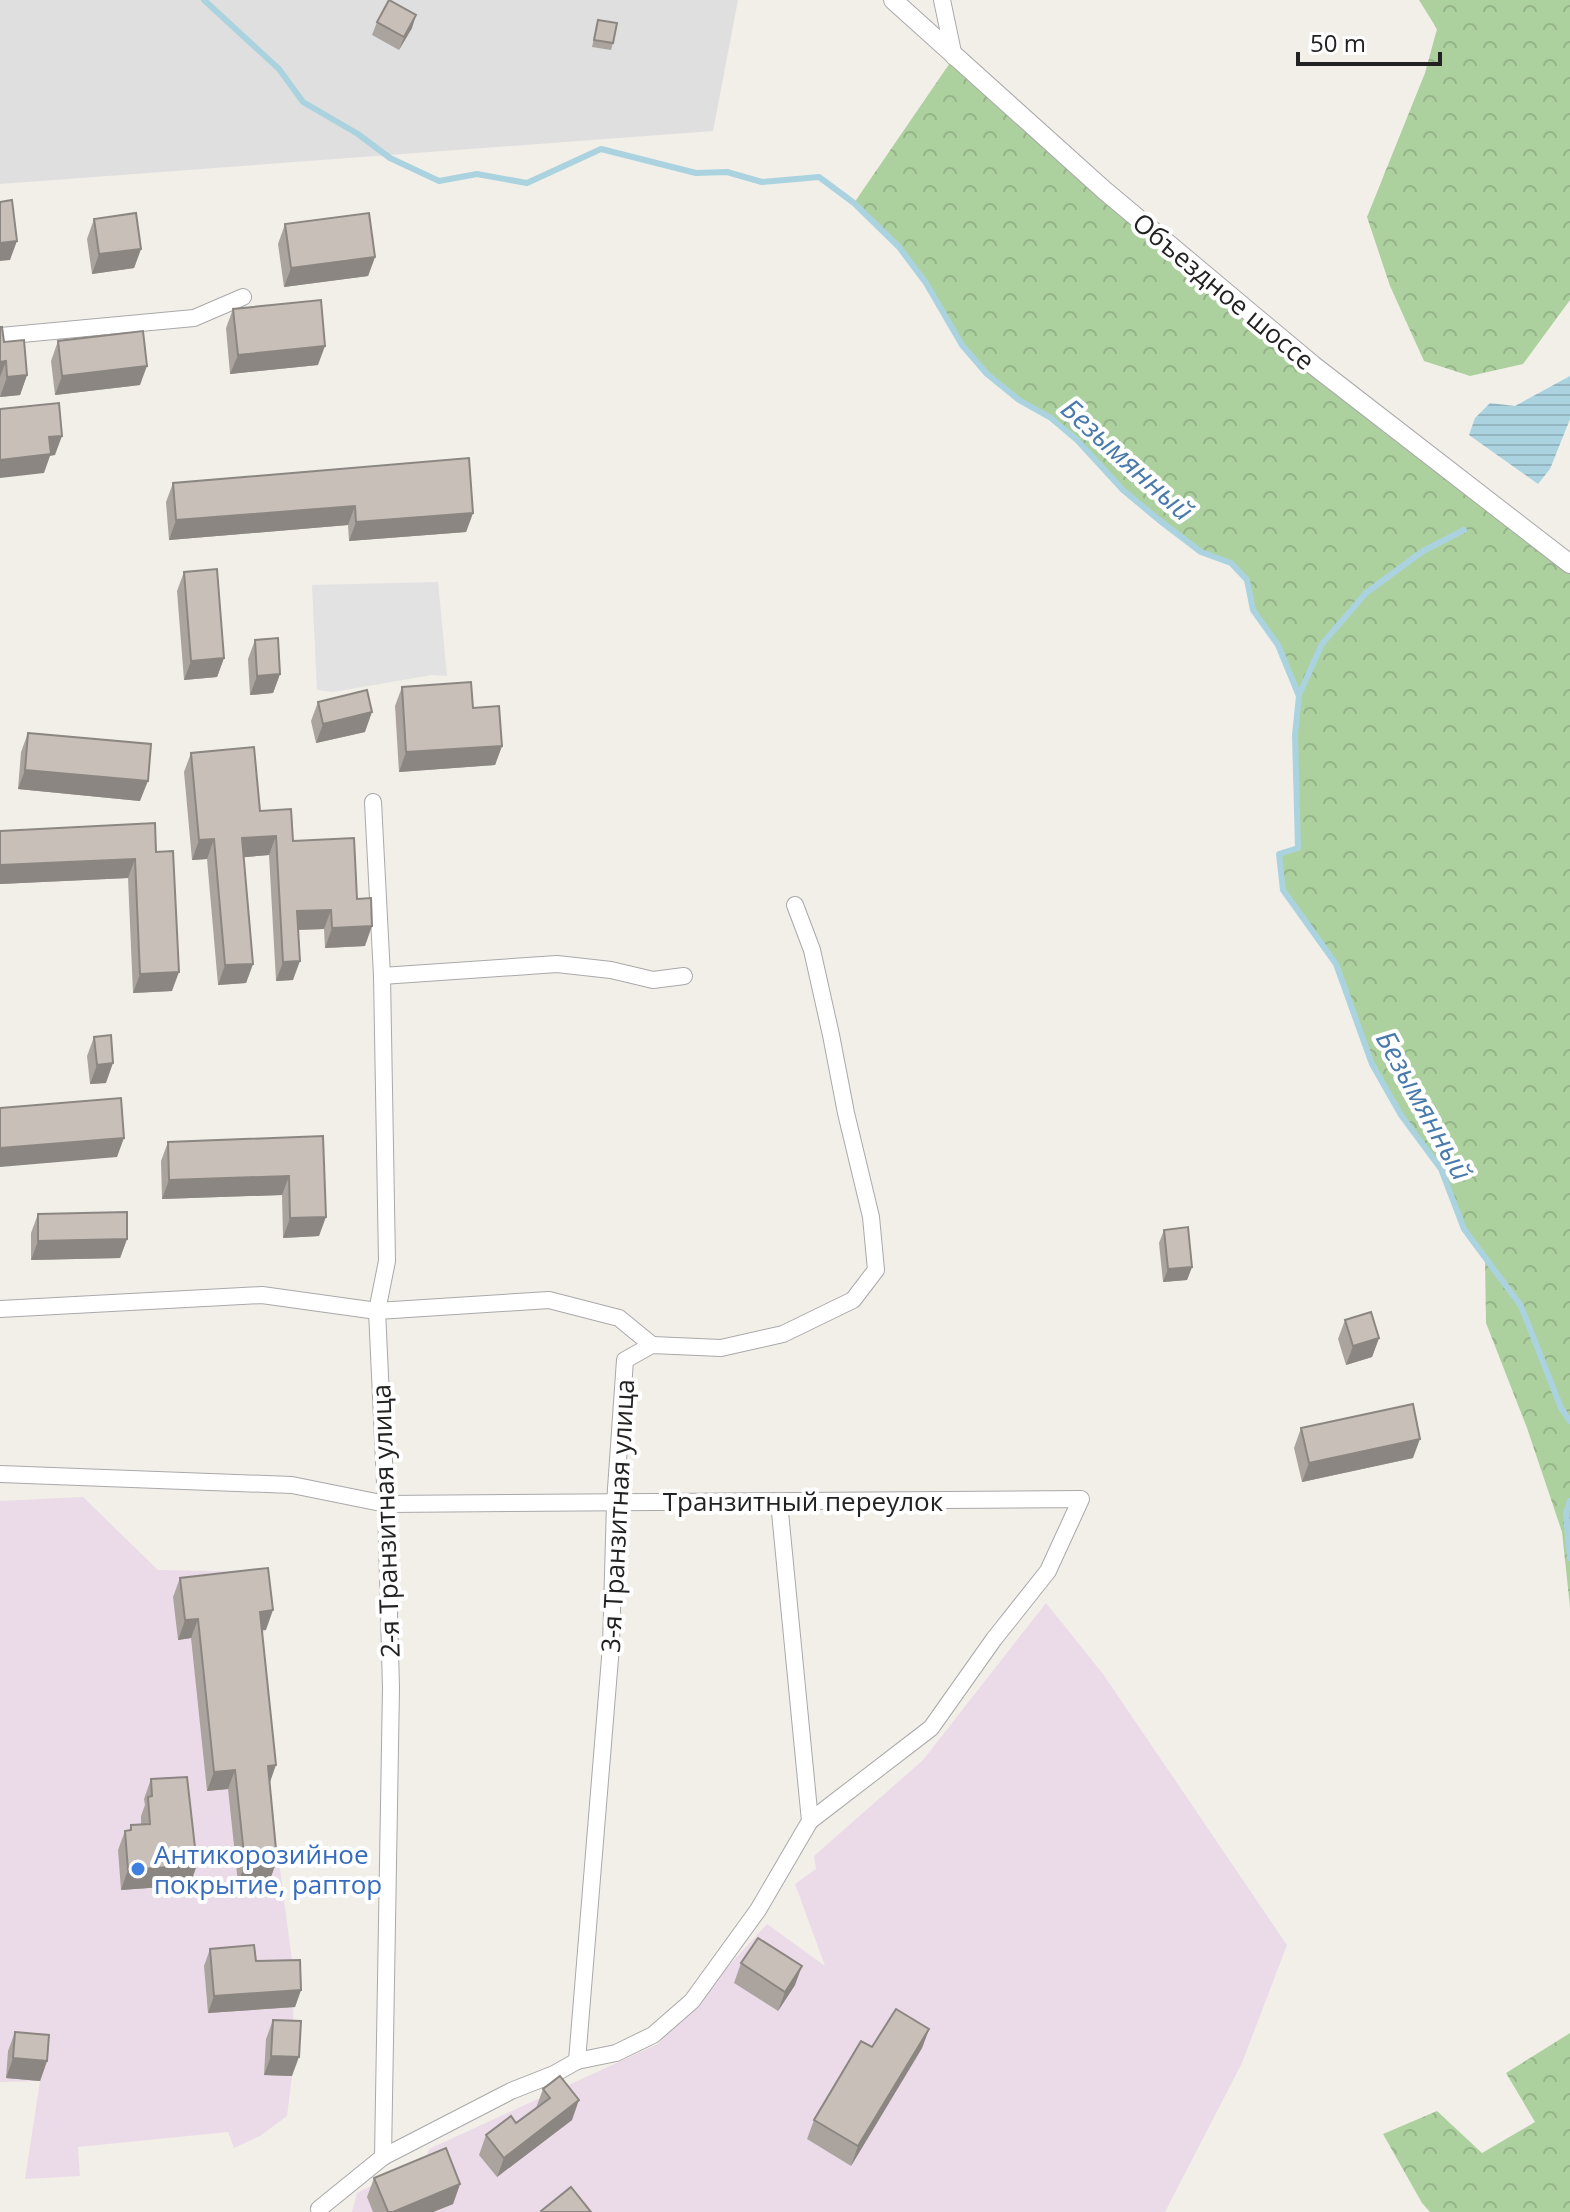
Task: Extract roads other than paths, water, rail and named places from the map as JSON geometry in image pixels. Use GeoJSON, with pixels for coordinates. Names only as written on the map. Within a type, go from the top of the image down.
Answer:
{"type":"FeatureCollection","features":[{"type":"Feature","properties":{"kind":"street","name":"Объездное шоссе"},"geometry":{"type":"LineString","coordinates":[[893,0],[1104,190],[1313,365],[1570,564]]}},
{"type":"Feature","properties":{"kind":"street"},"geometry":{"type":"LineString","coordinates":[[942,0],[954,57]]}},
{"type":"Feature","properties":{"kind":"street"},"geometry":{"type":"LineString","coordinates":[[0,336],[194,318],[243,297]]}},
{"type":"Feature","properties":{"kind":"street","name":"2-я Транзитная улица"},"geometry":{"type":"LineString","coordinates":[[373,802],[382,976],[387,1261],[377,1311],[391,1688],[383,2157]]}},
{"type":"Feature","properties":{"kind":"street","name":"3-я Транзитная улица"},"geometry":{"type":"LineString","coordinates":[[577,2061],[611,1646],[615,1503],[625,1360],[652,1345],[721,1348],[783,1334],[853,1300],[876,1270],[871,1217],[831,1035],[812,950],[795,905]]}},
{"type":"Feature","properties":{"kind":"street"},"geometry":{"type":"LineString","coordinates":[[382,976],[557,964],[611,970],[653,980],[684,976]]}},
{"type":"Feature","properties":{"kind":"street"},"geometry":{"type":"LineString","coordinates":[[0,1309],[262,1295],[377,1311],[549,1300],[619,1318],[652,1345]]}},
{"type":"Feature","properties":{"kind":"street","name":"Транзитный переулок"},"geometry":{"type":"LineString","coordinates":[[0,1474],[292,1485],[386,1504],[1081,1499],[1048,1571],[994,1639],[931,1728],[810,1821]]}},
{"type":"Feature","properties":{"kind":"street"},"geometry":{"type":"LineString","coordinates":[[320,2212],[319,2209],[383,2157],[577,2061],[616,2053],[653,2035],[692,2001],[758,1910],[810,1821],[779,1502]]}},
{"type":"Feature","properties":{"kind":"water"},"geometry":{"type":"Polygon","coordinates":[[[1570,376],[1570,419],[1550,469],[1538,484],[1469,435],[1475,418],[1490,403],[1515,406],[1570,376]]]}},
{"type":"Feature","properties":{"kind":"waterway","name":"Безымянный"},"geometry":{"type":"LineString","coordinates":[[204,0],[279,69],[303,102],[358,134],[390,158],[439,181],[477,174],[527,183],[601,149],[696,173],[727,172],[762,182],[819,177],[854,203],[899,247],[926,283],[962,345],[987,374],[1077,440],[1123,490],[1159,520],[1201,552],[1231,563],[1247,580],[1253,610],[1278,645],[1299,696],[1295,735],[1298,848],[1279,854],[1283,890],[1336,964],[1372,1064],[1401,1115],[1441,1169],[1464,1229],[1521,1306],[1561,1408],[1570,1421]]}},
{"type":"Feature","properties":{"kind":"waterway"},"geometry":{"type":"LineString","coordinates":[[1299,695],[1322,644],[1366,593],[1423,551],[1464,530]]}},
{"type":"Feature","properties":{"kind":"waterway","name":"Безымянный"},"geometry":{"type":"LineString","coordinates":[[1570,1501],[1566,1513],[1570,1558]]}},
{"type":"Feature","properties":{"kind":"place","name":"Антикорозийное покрытие, раптор"},"geometry":{"type":"Point","coordinates":[138,1869]}}]}
